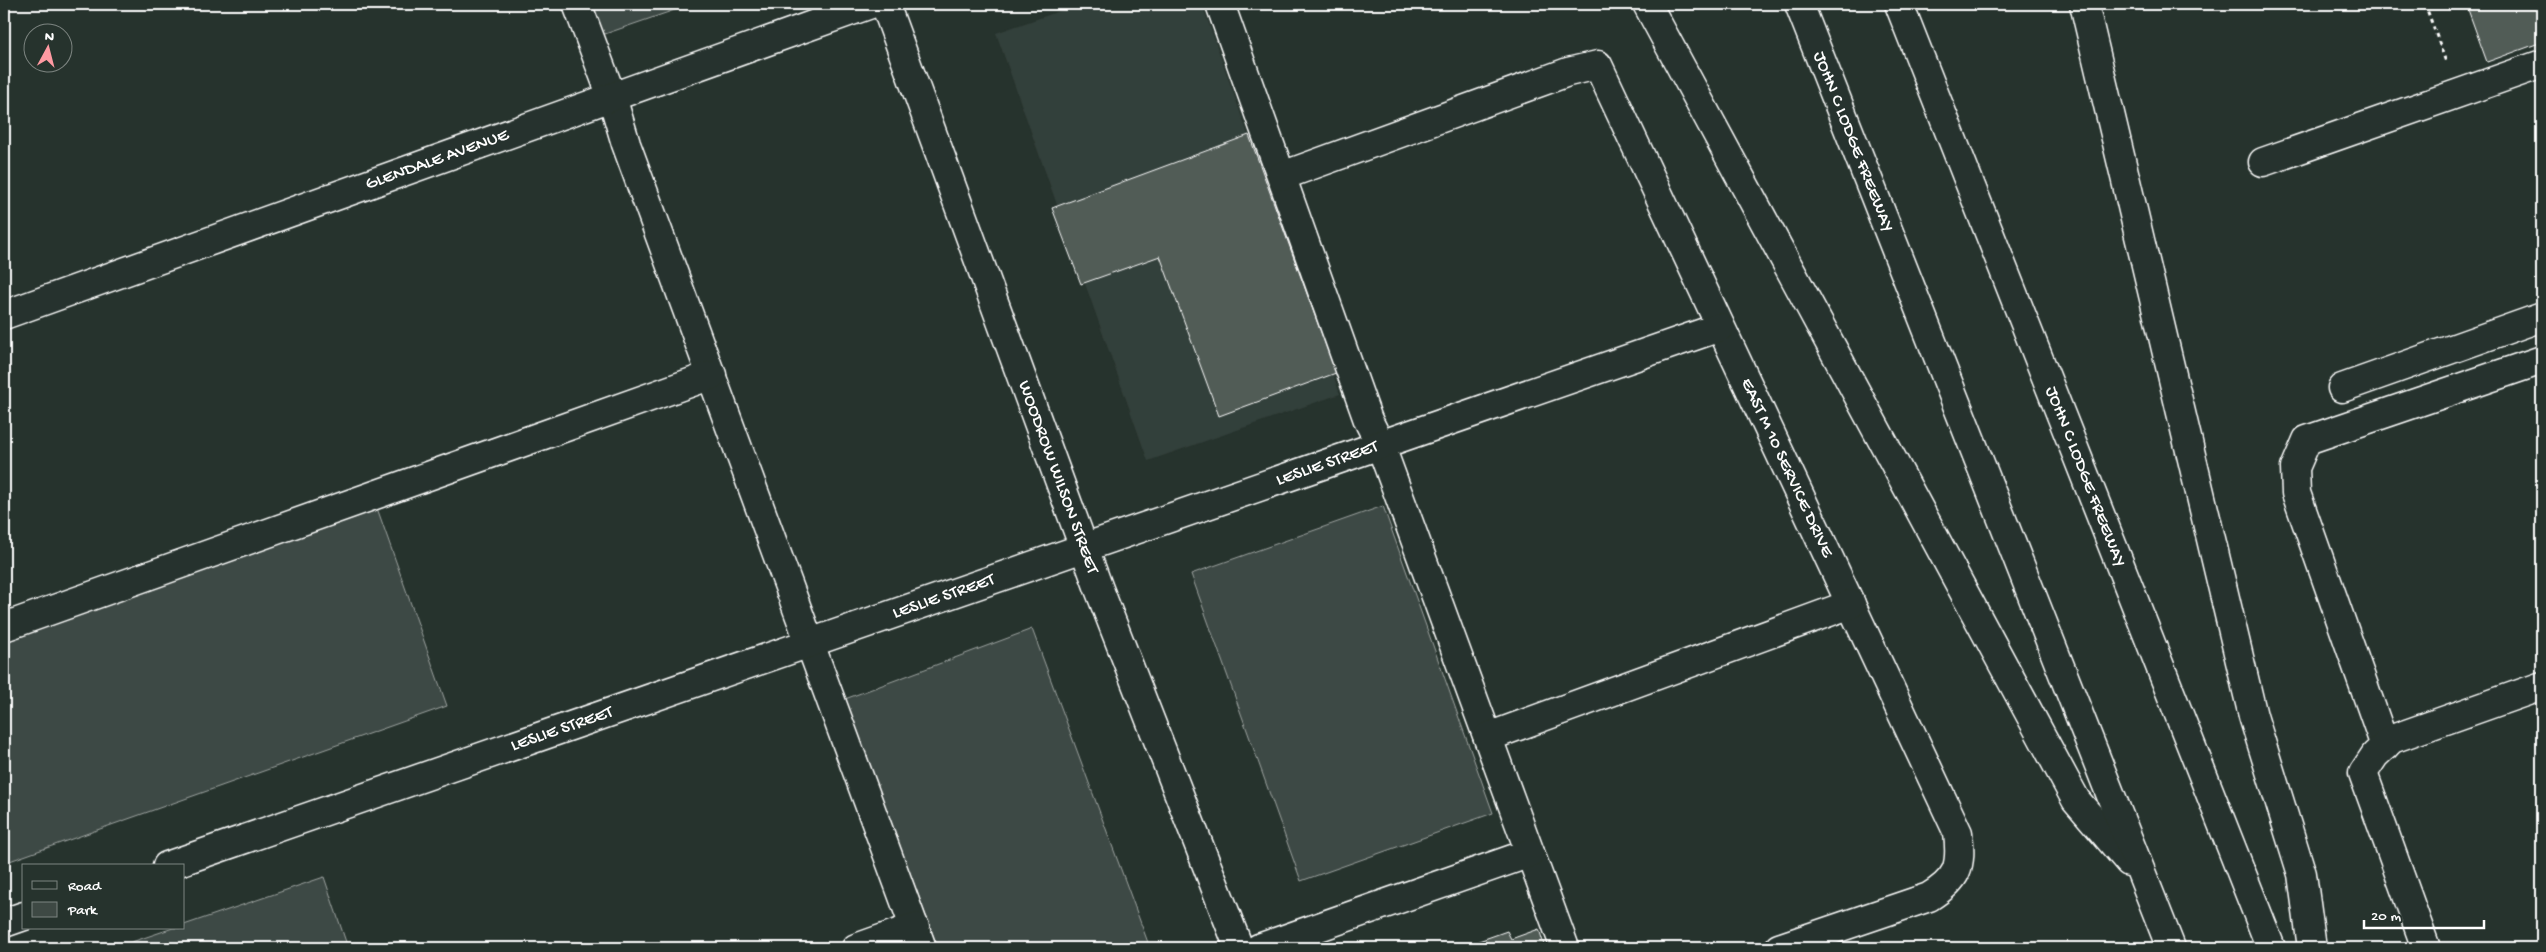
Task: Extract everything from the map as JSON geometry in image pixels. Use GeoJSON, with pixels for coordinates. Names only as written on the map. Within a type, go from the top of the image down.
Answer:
{"type":"FeatureCollection","features":[{"type":"Feature","properties":{"kind":"main road"},"geometry":{"type":"LineString","coordinates":[[577,4],[612,97],[626,144],[919,938],[856,948]]}},
{"type":"Feature","properties":{"kind":"main road","name":"GLENDALE AVENUE"},"geometry":{"type":"LineString","coordinates":[[4,315],[871,4]]}},
{"type":"Feature","properties":{"kind":"main road","name":"WOODROW WILSON STREET"},"geometry":{"type":"LineString","coordinates":[[885,4],[1084,547],[1239,948]]}},
{"type":"Feature","properties":{"kind":"main road"},"geometry":{"type":"LineString","coordinates":[[1220,4],[1368,420],[1380,444],[1565,948]]}},
{"type":"Feature","properties":{"kind":"main road"},"geometry":{"type":"LineString","coordinates":[[1647,4],[2076,800],[2143,878]]}},
{"type":"Feature","properties":{"kind":"main road","name":"JOHN C LODGE FREEWAY"},"geometry":{"type":"LineString","coordinates":[[1799,4],[2171,948]]}},
{"type":"Feature","properties":{"kind":"main road","name":"JOHN C LODGE FREEWAY"},"geometry":{"type":"LineString","coordinates":[[1899,4],[2271,948]]}},
{"type":"Feature","properties":{"kind":"main road"},"geometry":{"type":"LineString","coordinates":[[2084,4],[2253,716],[2302,874],[2312,948]]}},
{"type":"Feature","properties":{"kind":"main road"},"geometry":{"type":"LineString","coordinates":[[2263,162],[2542,64]]}},
{"type":"Feature","properties":{"kind":"main road","name":"EAST M 10 SERVICE DRIVE"},"geometry":{"type":"LineString","coordinates":[[1282,176],[1568,72],[1598,65],[1958,833],[1961,857],[1955,874],[1945,887],[1929,897],[1779,948]]}},
{"type":"Feature","properties":{"kind":"main road"},"geometry":{"type":"LineString","coordinates":[[2342,388],[2542,317]]}},
{"type":"Feature","properties":{"kind":"main road","name":"LESLIE STREET"},"geometry":{"type":"LineString","coordinates":[[174,864],[1720,326]]}},
{"type":"Feature","properties":{"kind":"main road"},"geometry":{"type":"LineString","coordinates":[[2385,746],[2296,493],[2295,468],[2307,440],[2542,360]]}},
{"type":"Feature","properties":{"kind":"main road"},"geometry":{"type":"LineString","coordinates":[[4,627],[712,375]]}},
{"type":"Feature","properties":{"kind":"main road"},"geometry":{"type":"LineString","coordinates":[[1488,737],[1851,604]]}},
{"type":"Feature","properties":{"kind":"main road"},"geometry":{"type":"LineString","coordinates":[[2426,948],[2363,773],[2375,755],[2392,739],[2542,686]]}},
{"type":"Feature","properties":{"kind":"main road"},"geometry":{"type":"LineString","coordinates":[[1259,948],[1530,853]]}},
{"type":"Feature","properties":{"kind":"main road"},"geometry":{"type":"LineString","coordinates":[[4,923],[22,917]]}},
{"type":"Feature","properties":{"kind":"path"},"geometry":{"type":"LineString","coordinates":[[2425,4],[2449,69]]}},
{"type":"Feature","properties":{"kind":"shaded area"},"geometry":{"type":"Polygon","coordinates":[[[1080,4],[1202,4],[1340,394],[1148,461],[996,33],[1080,4]]]}},
{"type":"Feature","properties":{"kind":"green space"},"geometry":{"type":"Polygon","coordinates":[[[590,4],[692,4],[602,35],[590,4]]]}},
{"type":"Feature","properties":{"kind":"green space"},"geometry":{"type":"Polygon","coordinates":[[[1383,506],[1493,813],[1301,881],[1191,574],[1383,506]]]}},
{"type":"Feature","properties":{"kind":"green space"},"geometry":{"type":"Polygon","coordinates":[[[377,508],[447,706],[4,863],[4,639],[377,508]]]}},
{"type":"Feature","properties":{"kind":"green space"},"geometry":{"type":"Polygon","coordinates":[[[1032,629],[1150,948],[938,948],[845,699],[1032,629]]]}},
{"type":"Feature","properties":{"kind":"green space"},"geometry":{"type":"Polygon","coordinates":[[[324,877],[348,948],[114,948],[167,930],[185,930],[185,925],[324,877]]]}},
{"type":"Feature","properties":{"kind":"building"},"geometry":{"type":"Polygon","coordinates":[[[2466,4],[2542,4],[2542,42],[2487,62],[2466,4]]]}},
{"type":"Feature","properties":{"kind":"building"},"geometry":{"type":"Polygon","coordinates":[[[1249,135],[1336,373],[1219,416],[1160,256],[1081,284],[1052,208],[1249,135]]]}},
{"type":"Feature","properties":{"kind":"building"},"geometry":{"type":"Polygon","coordinates":[[[1539,929],[1545,948],[1459,948],[1507,931],[1511,939],[1539,929]]]}}]}
